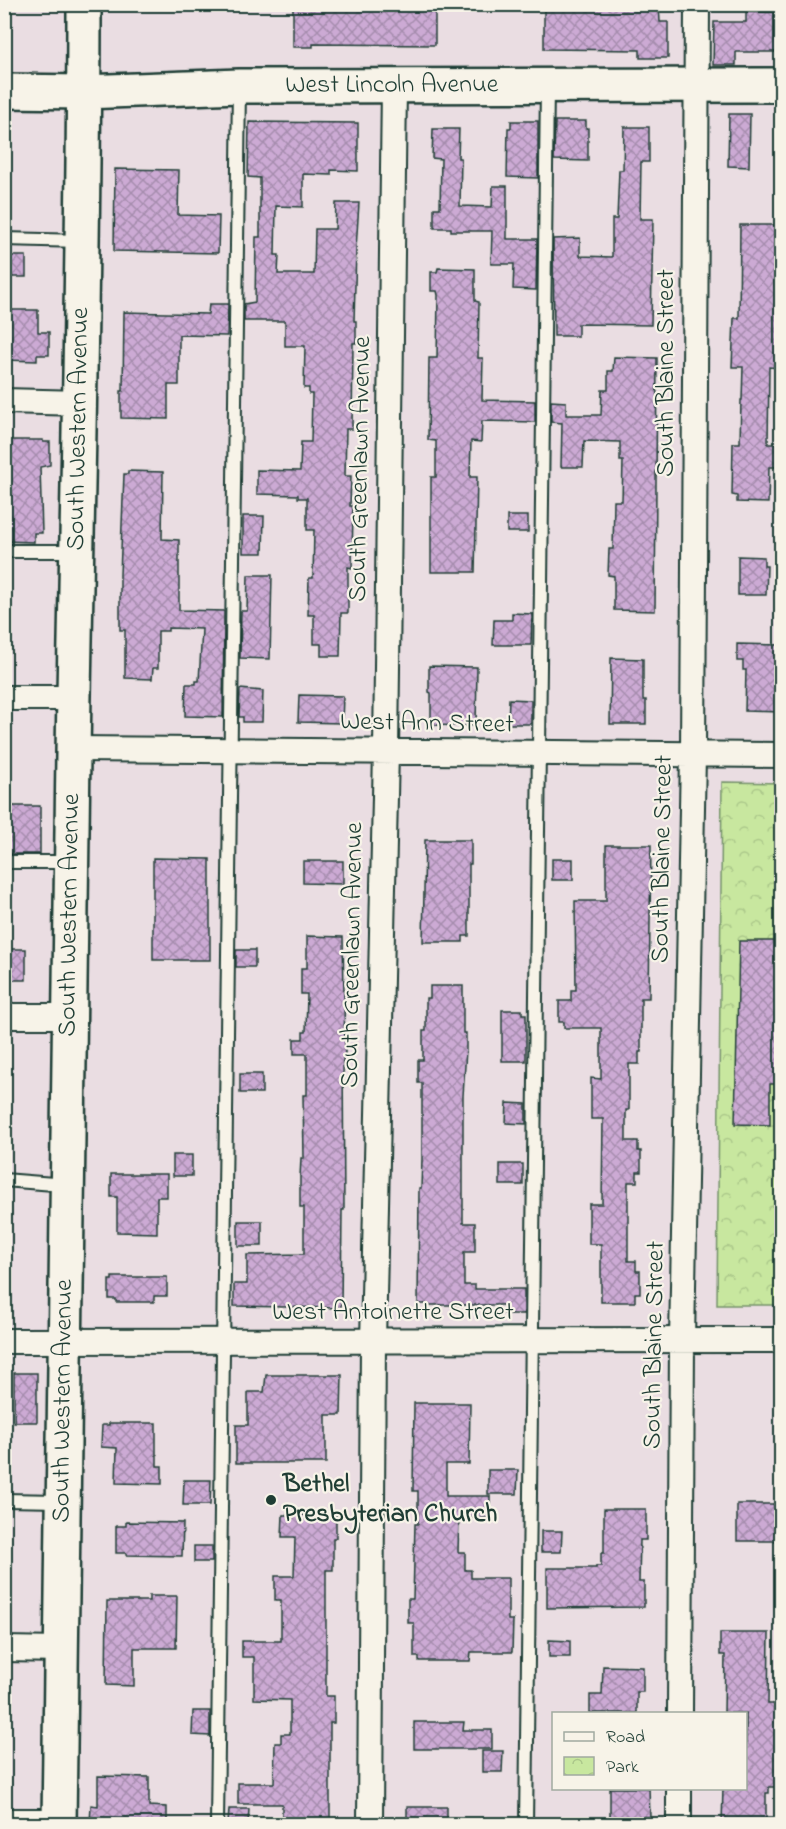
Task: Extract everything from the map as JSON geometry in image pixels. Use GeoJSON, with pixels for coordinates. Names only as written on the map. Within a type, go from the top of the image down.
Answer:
{"type":"FeatureCollection","features":[{"type":"Feature","properties":{"kind":"main road","name":"South Western Avenue"},"geometry":{"type":"LineString","coordinates":[[59,1820],[63,1342],[81,403],[84,4]]}},
{"type":"Feature","properties":{"kind":"main road","name":"West Lincoln Avenue"},"geometry":{"type":"LineString","coordinates":[[4,91],[84,92],[239,86],[782,85]]}},
{"type":"Feature","properties":{"kind":"street","name":"South Blaine Street"},"geometry":{"type":"LineString","coordinates":[[680,1712],[682,1340],[693,755],[697,4]]}},
{"type":"Feature","properties":{"kind":"street","name":"South Greenlawn Avenue"},"geometry":{"type":"LineString","coordinates":[[370,1824],[373,1341],[386,751],[394,86]]}},
{"type":"Feature","properties":{"kind":"street"},"geometry":{"type":"LineString","coordinates":[[4,401],[81,403]]}},
{"type":"Feature","properties":{"kind":"street"},"geometry":{"type":"LineString","coordinates":[[4,698],[75,698]]}},
{"type":"Feature","properties":{"kind":"street","name":"West Ann Street"},"geometry":{"type":"LineString","coordinates":[[73,749],[782,755]]}},
{"type":"Feature","properties":{"kind":"street"},"geometry":{"type":"LineString","coordinates":[[4,1016],[69,1016]]}},
{"type":"Feature","properties":{"kind":"street","name":"West Antoinette Street"},"geometry":{"type":"LineString","coordinates":[[4,1341],[782,1340]]}},
{"type":"Feature","properties":{"kind":"street"},"geometry":{"type":"LineString","coordinates":[[4,1649],[61,1650]]}},
{"type":"Feature","properties":{"kind":"street"},"geometry":{"type":"LineString","coordinates":[[679,1790],[679,1824]]}},
{"type":"Feature","properties":{"kind":"lane"},"geometry":{"type":"LineString","coordinates":[[217,1824],[239,86]]}},
{"type":"Feature","properties":{"kind":"lane"},"geometry":{"type":"LineString","coordinates":[[526,1824],[547,86]]}},
{"type":"Feature","properties":{"kind":"lane"},"geometry":{"type":"LineString","coordinates":[[4,239],[82,241]]}},
{"type":"Feature","properties":{"kind":"lane"},"geometry":{"type":"LineString","coordinates":[[4,551],[78,551]]}},
{"type":"Feature","properties":{"kind":"lane"},"geometry":{"type":"LineString","coordinates":[[4,862],[71,862]]}},
{"type":"Feature","properties":{"kind":"lane"},"geometry":{"type":"LineString","coordinates":[[4,1179],[66,1185]]}},
{"type":"Feature","properties":{"kind":"lane"},"geometry":{"type":"LineString","coordinates":[[4,1500],[62,1501]]}},
{"type":"Feature","properties":{"kind":"lane"},"geometry":{"type":"LineString","coordinates":[[4,1815],[59,1820]]}},
{"type":"Feature","properties":{"kind":"green space"},"geometry":{"type":"Polygon","coordinates":[[[722,782],[781,783],[781,1305],[717,1305],[722,782]]]}},
{"type":"Feature","properties":{"kind":"building"},"geometry":{"type":"Polygon","coordinates":[[[293,4],[435,4],[435,45],[313,44],[313,47],[293,47],[293,4]]]}},
{"type":"Feature","properties":{"kind":"building"},"geometry":{"type":"Polygon","coordinates":[[[544,4],[659,4],[660,22],[668,22],[668,58],[640,58],[640,50],[544,49],[544,4]]]}},
{"type":"Feature","properties":{"kind":"building"},"geometry":{"type":"Polygon","coordinates":[[[746,12],[782,12],[782,52],[736,52],[736,65],[713,65],[714,22],[746,22],[746,12]]]}},
{"type":"Feature","properties":{"kind":"building"},"geometry":{"type":"Polygon","coordinates":[[[729,114],[750,114],[749,167],[728,166],[729,114]]]}},
{"type":"Feature","properties":{"kind":"building"},"geometry":{"type":"Polygon","coordinates":[[[511,121],[538,121],[538,178],[507,177],[508,128],[511,128],[511,121]]]}},
{"type":"Feature","properties":{"kind":"building"},"geometry":{"type":"Polygon","coordinates":[[[555,121],[586,121],[588,161],[554,160],[555,121]]]}},
{"type":"Feature","properties":{"kind":"building"},"geometry":{"type":"Polygon","coordinates":[[[249,122],[358,123],[358,171],[331,170],[331,175],[303,174],[303,207],[276,206],[275,255],[279,255],[278,274],[314,274],[315,229],[335,229],[336,203],[359,203],[352,429],[346,429],[345,476],[351,476],[352,568],[348,567],[348,613],[341,613],[340,656],[321,656],[321,644],[314,644],[314,615],[308,615],[309,578],[313,578],[314,530],[307,530],[307,498],[298,498],[298,495],[257,494],[257,470],[300,471],[301,442],[311,442],[312,394],[309,394],[309,388],[304,388],[305,346],[285,346],[285,321],[244,321],[244,304],[255,302],[256,237],[260,237],[260,178],[248,177],[249,122]]]}},
{"type":"Feature","properties":{"kind":"building"},"geometry":{"type":"Polygon","coordinates":[[[624,127],[649,127],[649,162],[641,162],[640,219],[653,219],[651,325],[578,324],[578,336],[554,336],[553,239],[580,238],[580,256],[612,257],[612,219],[617,219],[619,170],[623,170],[624,127]]]}},
{"type":"Feature","properties":{"kind":"building"},"geometry":{"type":"Polygon","coordinates":[[[433,129],[459,129],[460,206],[492,207],[493,186],[507,186],[507,239],[537,239],[536,290],[513,289],[514,264],[491,264],[492,231],[451,231],[451,228],[434,228],[434,208],[440,208],[441,159],[432,158],[433,129]]]}},
{"type":"Feature","properties":{"kind":"building"},"geometry":{"type":"Polygon","coordinates":[[[115,169],[179,170],[178,215],[219,216],[218,253],[114,251],[115,169]]]}},
{"type":"Feature","properties":{"kind":"building"},"geometry":{"type":"Polygon","coordinates":[[[740,225],[782,225],[782,249],[776,249],[775,286],[782,286],[782,333],[779,333],[779,368],[769,367],[768,444],[782,444],[782,467],[769,467],[768,503],[737,502],[737,496],[732,495],[733,443],[740,443],[743,367],[732,367],[734,318],[739,318],[740,225]]]}},
{"type":"Feature","properties":{"kind":"building"},"geometry":{"type":"Polygon","coordinates":[[[6,256],[26,256],[26,277],[6,277],[6,256]]]}},
{"type":"Feature","properties":{"kind":"building"},"geometry":{"type":"Polygon","coordinates":[[[438,268],[475,269],[475,301],[479,302],[478,358],[483,358],[482,400],[535,401],[535,422],[482,421],[481,442],[471,441],[470,477],[477,477],[475,572],[431,572],[431,477],[436,477],[436,441],[428,440],[429,358],[437,358],[438,295],[437,291],[431,291],[431,272],[437,272],[438,268]]]}},
{"type":"Feature","properties":{"kind":"building"},"geometry":{"type":"Polygon","coordinates":[[[209,304],[228,304],[227,336],[179,335],[179,385],[168,385],[168,419],[121,418],[124,312],[208,314],[209,304]]]}},
{"type":"Feature","properties":{"kind":"building"},"geometry":{"type":"Polygon","coordinates":[[[5,310],[38,310],[38,332],[49,332],[49,355],[37,355],[37,361],[5,360],[5,310]]]}},
{"type":"Feature","properties":{"kind":"building"},"geometry":{"type":"Polygon","coordinates":[[[614,357],[657,358],[655,611],[614,610],[614,576],[608,575],[609,549],[613,549],[614,501],[622,501],[623,461],[620,461],[620,442],[584,441],[583,467],[561,467],[562,423],[551,422],[551,401],[566,402],[566,415],[601,415],[602,390],[608,390],[608,371],[613,371],[614,357]]]}},
{"type":"Feature","properties":{"kind":"building"},"geometry":{"type":"Polygon","coordinates":[[[4,440],[50,442],[50,465],[40,467],[42,533],[34,533],[34,542],[4,541],[4,440]]]}},
{"type":"Feature","properties":{"kind":"building"},"geometry":{"type":"Polygon","coordinates":[[[128,471],[163,472],[162,539],[179,540],[179,610],[224,611],[223,717],[185,716],[186,684],[196,684],[196,681],[199,681],[202,629],[168,628],[168,631],[158,631],[158,668],[153,668],[152,679],[125,678],[125,630],[120,630],[120,575],[124,474],[128,474],[128,471]]]}},
{"type":"Feature","properties":{"kind":"building"},"geometry":{"type":"Polygon","coordinates":[[[243,516],[264,516],[263,553],[243,553],[243,516]]]}},
{"type":"Feature","properties":{"kind":"building"},"geometry":{"type":"Polygon","coordinates":[[[507,516],[528,516],[528,532],[507,532],[507,516]]]}},
{"type":"Feature","properties":{"kind":"building"},"geometry":{"type":"Polygon","coordinates":[[[738,556],[764,557],[764,566],[767,566],[766,595],[738,595],[738,556]]]}},
{"type":"Feature","properties":{"kind":"building"},"geometry":{"type":"Polygon","coordinates":[[[248,575],[272,575],[270,659],[240,658],[241,611],[247,611],[248,575]]]}},
{"type":"Feature","properties":{"kind":"building"},"geometry":{"type":"Polygon","coordinates":[[[512,613],[532,614],[531,645],[493,645],[494,620],[512,620],[512,613]]]}},
{"type":"Feature","properties":{"kind":"building"},"geometry":{"type":"Polygon","coordinates":[[[737,644],[782,645],[782,712],[745,711],[746,670],[743,670],[743,661],[737,661],[737,644]]]}},
{"type":"Feature","properties":{"kind":"building"},"geometry":{"type":"Polygon","coordinates":[[[611,658],[643,659],[643,700],[646,700],[646,724],[610,724],[611,658]]]}},
{"type":"Feature","properties":{"kind":"building"},"geometry":{"type":"Polygon","coordinates":[[[429,666],[477,667],[476,726],[431,725],[429,666]]]}},
{"type":"Feature","properties":{"kind":"building"},"geometry":{"type":"Polygon","coordinates":[[[240,689],[263,691],[262,722],[243,722],[243,717],[239,717],[240,689]]]}},
{"type":"Feature","properties":{"kind":"building"},"geometry":{"type":"Polygon","coordinates":[[[299,695],[343,696],[342,723],[298,722],[299,695]]]}},
{"type":"Feature","properties":{"kind":"building"},"geometry":{"type":"Polygon","coordinates":[[[509,699],[531,700],[531,724],[508,724],[509,699]]]}},
{"type":"Feature","properties":{"kind":"building"},"geometry":{"type":"Polygon","coordinates":[[[4,806],[40,806],[40,854],[4,854],[4,806]]]}},
{"type":"Feature","properties":{"kind":"building"},"geometry":{"type":"Polygon","coordinates":[[[425,840],[471,840],[469,936],[463,936],[463,942],[423,942],[425,840]]]}},
{"type":"Feature","properties":{"kind":"building"},"geometry":{"type":"Polygon","coordinates":[[[606,845],[651,845],[649,998],[641,998],[641,1052],[639,1052],[639,1064],[629,1064],[629,1110],[626,1110],[626,1141],[638,1141],[638,1151],[641,1151],[641,1172],[637,1172],[637,1182],[628,1182],[628,1261],[636,1261],[636,1271],[640,1271],[640,1293],[635,1293],[635,1302],[601,1302],[601,1244],[589,1244],[589,1204],[602,1204],[603,1119],[591,1119],[591,1078],[601,1079],[601,1028],[564,1028],[564,1022],[559,1022],[559,1001],[571,1001],[571,990],[576,990],[575,901],[606,901],[606,845]]]}},
{"type":"Feature","properties":{"kind":"building"},"geometry":{"type":"Polygon","coordinates":[[[153,858],[210,859],[210,960],[153,960],[153,858]]]}},
{"type":"Feature","properties":{"kind":"building"},"geometry":{"type":"Polygon","coordinates":[[[552,859],[573,859],[573,880],[552,880],[552,859]]]}},
{"type":"Feature","properties":{"kind":"building"},"geometry":{"type":"Polygon","coordinates":[[[303,861],[343,861],[343,884],[303,883],[303,861]]]}},
{"type":"Feature","properties":{"kind":"building"},"geometry":{"type":"Polygon","coordinates":[[[307,936],[343,937],[345,1055],[343,1055],[344,1210],[342,1210],[341,1308],[234,1306],[234,1284],[247,1284],[247,1255],[304,1254],[304,1207],[300,1207],[300,1177],[301,1158],[304,1158],[303,1095],[307,1095],[307,1054],[294,1054],[294,1039],[303,1039],[303,1032],[306,1032],[307,994],[301,994],[301,968],[307,968],[307,936]]]}},
{"type":"Feature","properties":{"kind":"building"},"geometry":{"type":"Polygon","coordinates":[[[739,941],[782,941],[782,1084],[770,1084],[770,1125],[735,1124],[739,941]]]}},
{"type":"Feature","properties":{"kind":"building"},"geometry":{"type":"Polygon","coordinates":[[[4,949],[26,949],[26,980],[4,980],[4,949]]]}},
{"type":"Feature","properties":{"kind":"building"},"geometry":{"type":"Polygon","coordinates":[[[236,950],[255,950],[255,967],[236,967],[236,950]]]}},
{"type":"Feature","properties":{"kind":"building"},"geometry":{"type":"Polygon","coordinates":[[[430,986],[463,986],[463,1033],[466,1033],[466,1050],[463,1096],[463,1223],[475,1223],[475,1252],[464,1252],[464,1285],[475,1285],[475,1289],[524,1289],[524,1314],[504,1314],[504,1305],[418,1304],[422,1083],[418,1083],[418,1060],[423,1060],[426,998],[430,998],[430,986]]]}},
{"type":"Feature","properties":{"kind":"building"},"geometry":{"type":"Polygon","coordinates":[[[502,1010],[522,1010],[522,1014],[526,1014],[526,1061],[502,1061],[502,1010]]]}},
{"type":"Feature","properties":{"kind":"building"},"geometry":{"type":"Polygon","coordinates":[[[240,1074],[262,1074],[262,1093],[240,1093],[240,1074]]]}},
{"type":"Feature","properties":{"kind":"building"},"geometry":{"type":"Polygon","coordinates":[[[507,1103],[526,1104],[526,1124],[506,1123],[507,1103]]]}},
{"type":"Feature","properties":{"kind":"building"},"geometry":{"type":"Polygon","coordinates":[[[173,1155],[192,1155],[192,1176],[173,1176],[173,1155]]]}},
{"type":"Feature","properties":{"kind":"building"},"geometry":{"type":"Polygon","coordinates":[[[500,1164],[523,1164],[523,1185],[500,1185],[500,1164]]]}},
{"type":"Feature","properties":{"kind":"building"},"geometry":{"type":"Polygon","coordinates":[[[111,1174],[167,1174],[167,1197],[157,1197],[157,1233],[117,1232],[117,1197],[111,1197],[111,1174]]]}},
{"type":"Feature","properties":{"kind":"building"},"geometry":{"type":"Polygon","coordinates":[[[238,1221],[262,1221],[262,1246],[238,1246],[238,1221]]]}},
{"type":"Feature","properties":{"kind":"building"},"geometry":{"type":"Polygon","coordinates":[[[112,1277],[167,1277],[167,1296],[154,1296],[154,1302],[116,1302],[116,1299],[109,1299],[109,1280],[112,1280],[112,1277]]]}},
{"type":"Feature","properties":{"kind":"building"},"geometry":{"type":"Polygon","coordinates":[[[14,1373],[37,1373],[37,1422],[14,1422],[14,1373]]]}},
{"type":"Feature","properties":{"kind":"building"},"geometry":{"type":"Polygon","coordinates":[[[266,1375],[342,1375],[341,1415],[326,1415],[326,1463],[236,1463],[236,1425],[248,1425],[248,1392],[264,1392],[266,1375]]]}},
{"type":"Feature","properties":{"kind":"building"},"geometry":{"type":"Polygon","coordinates":[[[414,1403],[470,1403],[469,1464],[446,1464],[446,1496],[490,1496],[490,1518],[459,1518],[458,1552],[465,1552],[465,1570],[471,1570],[471,1578],[508,1578],[508,1620],[513,1620],[512,1652],[471,1652],[470,1661],[419,1661],[419,1657],[414,1657],[414,1623],[408,1623],[408,1599],[413,1599],[415,1524],[418,1524],[418,1491],[413,1491],[414,1403]]]}},
{"type":"Feature","properties":{"kind":"building"},"geometry":{"type":"Polygon","coordinates":[[[109,1423],[156,1423],[157,1466],[162,1466],[162,1484],[116,1483],[117,1448],[101,1447],[102,1425],[109,1425],[109,1423]]]}},
{"type":"Feature","properties":{"kind":"building"},"geometry":{"type":"Polygon","coordinates":[[[488,1470],[518,1470],[517,1494],[488,1494],[488,1470]]]}},
{"type":"Feature","properties":{"kind":"building"},"geometry":{"type":"Polygon","coordinates":[[[184,1480],[211,1480],[210,1505],[183,1505],[184,1480]]]}},
{"type":"Feature","properties":{"kind":"building"},"geometry":{"type":"Polygon","coordinates":[[[737,1504],[778,1504],[778,1507],[782,1507],[782,1539],[778,1541],[737,1541],[737,1504]]]}},
{"type":"Feature","properties":{"kind":"building"},"geometry":{"type":"Polygon","coordinates":[[[604,1509],[646,1509],[646,1540],[640,1540],[639,1582],[644,1582],[644,1607],[547,1608],[547,1568],[596,1568],[596,1566],[601,1566],[601,1553],[604,1553],[604,1509]]]}},
{"type":"Feature","properties":{"kind":"building"},"geometry":{"type":"Polygon","coordinates":[[[283,1515],[336,1515],[333,1570],[326,1570],[326,1696],[334,1696],[334,1723],[330,1723],[330,1824],[282,1824],[282,1804],[238,1804],[238,1783],[274,1783],[275,1743],[281,1743],[281,1734],[290,1734],[290,1700],[254,1699],[254,1657],[242,1657],[242,1641],[281,1641],[281,1600],[275,1600],[275,1576],[294,1576],[295,1537],[282,1537],[283,1515]]]}},
{"type":"Feature","properties":{"kind":"building"},"geometry":{"type":"Polygon","coordinates":[[[126,1522],[183,1523],[182,1556],[116,1553],[116,1526],[126,1526],[126,1522]]]}},
{"type":"Feature","properties":{"kind":"building"},"geometry":{"type":"Polygon","coordinates":[[[541,1531],[562,1531],[561,1552],[541,1552],[541,1531]]]}},
{"type":"Feature","properties":{"kind":"building"},"geometry":{"type":"Polygon","coordinates":[[[194,1546],[212,1546],[212,1562],[194,1562],[194,1546]]]}},
{"type":"Feature","properties":{"kind":"building"},"geometry":{"type":"Polygon","coordinates":[[[149,1596],[177,1596],[176,1648],[134,1648],[134,1686],[106,1685],[107,1601],[149,1601],[149,1596]]]}},
{"type":"Feature","properties":{"kind":"building"},"geometry":{"type":"Polygon","coordinates":[[[720,1633],[769,1633],[768,1704],[782,1704],[782,1751],[779,1751],[778,1787],[769,1787],[769,1793],[766,1793],[766,1824],[722,1824],[723,1790],[747,1790],[747,1712],[724,1712],[725,1655],[720,1655],[720,1633]]]}},
{"type":"Feature","properties":{"kind":"building"},"geometry":{"type":"Polygon","coordinates":[[[549,1640],[570,1641],[570,1657],[549,1657],[549,1640]]]}},
{"type":"Feature","properties":{"kind":"building"},"geometry":{"type":"Polygon","coordinates":[[[603,1666],[643,1667],[643,1692],[637,1692],[637,1712],[590,1712],[590,1695],[602,1695],[603,1666]]]}},
{"type":"Feature","properties":{"kind":"building"},"geometry":{"type":"Polygon","coordinates":[[[193,1711],[210,1711],[210,1736],[192,1735],[193,1711]]]}},
{"type":"Feature","properties":{"kind":"building"},"geometry":{"type":"Polygon","coordinates":[[[414,1722],[464,1722],[463,1730],[492,1730],[492,1749],[414,1749],[414,1722]]]}},
{"type":"Feature","properties":{"kind":"building"},"geometry":{"type":"Polygon","coordinates":[[[482,1751],[503,1751],[502,1772],[482,1772],[482,1751]]]}},
{"type":"Feature","properties":{"kind":"building"},"geometry":{"type":"Polygon","coordinates":[[[98,1776],[149,1777],[149,1806],[167,1807],[167,1824],[90,1824],[91,1805],[98,1806],[98,1776]]]}},
{"type":"Feature","properties":{"kind":"building"},"geometry":{"type":"Polygon","coordinates":[[[610,1790],[649,1790],[650,1817],[644,1817],[644,1822],[610,1822],[610,1790]]]}},
{"type":"Feature","properties":{"kind":"building"},"geometry":{"type":"Polygon","coordinates":[[[407,1807],[447,1807],[447,1824],[407,1824],[407,1807]]]}},
{"type":"Feature","properties":{"kind":"building"},"geometry":{"type":"Polygon","coordinates":[[[229,1809],[249,1809],[248,1824],[228,1824],[229,1809]]]}},
{"type":"Feature","properties":{"kind":"place","name":"Bethel Presbyterian Church"},"geometry":{"type":"Point","coordinates":[271,1500]}}]}
